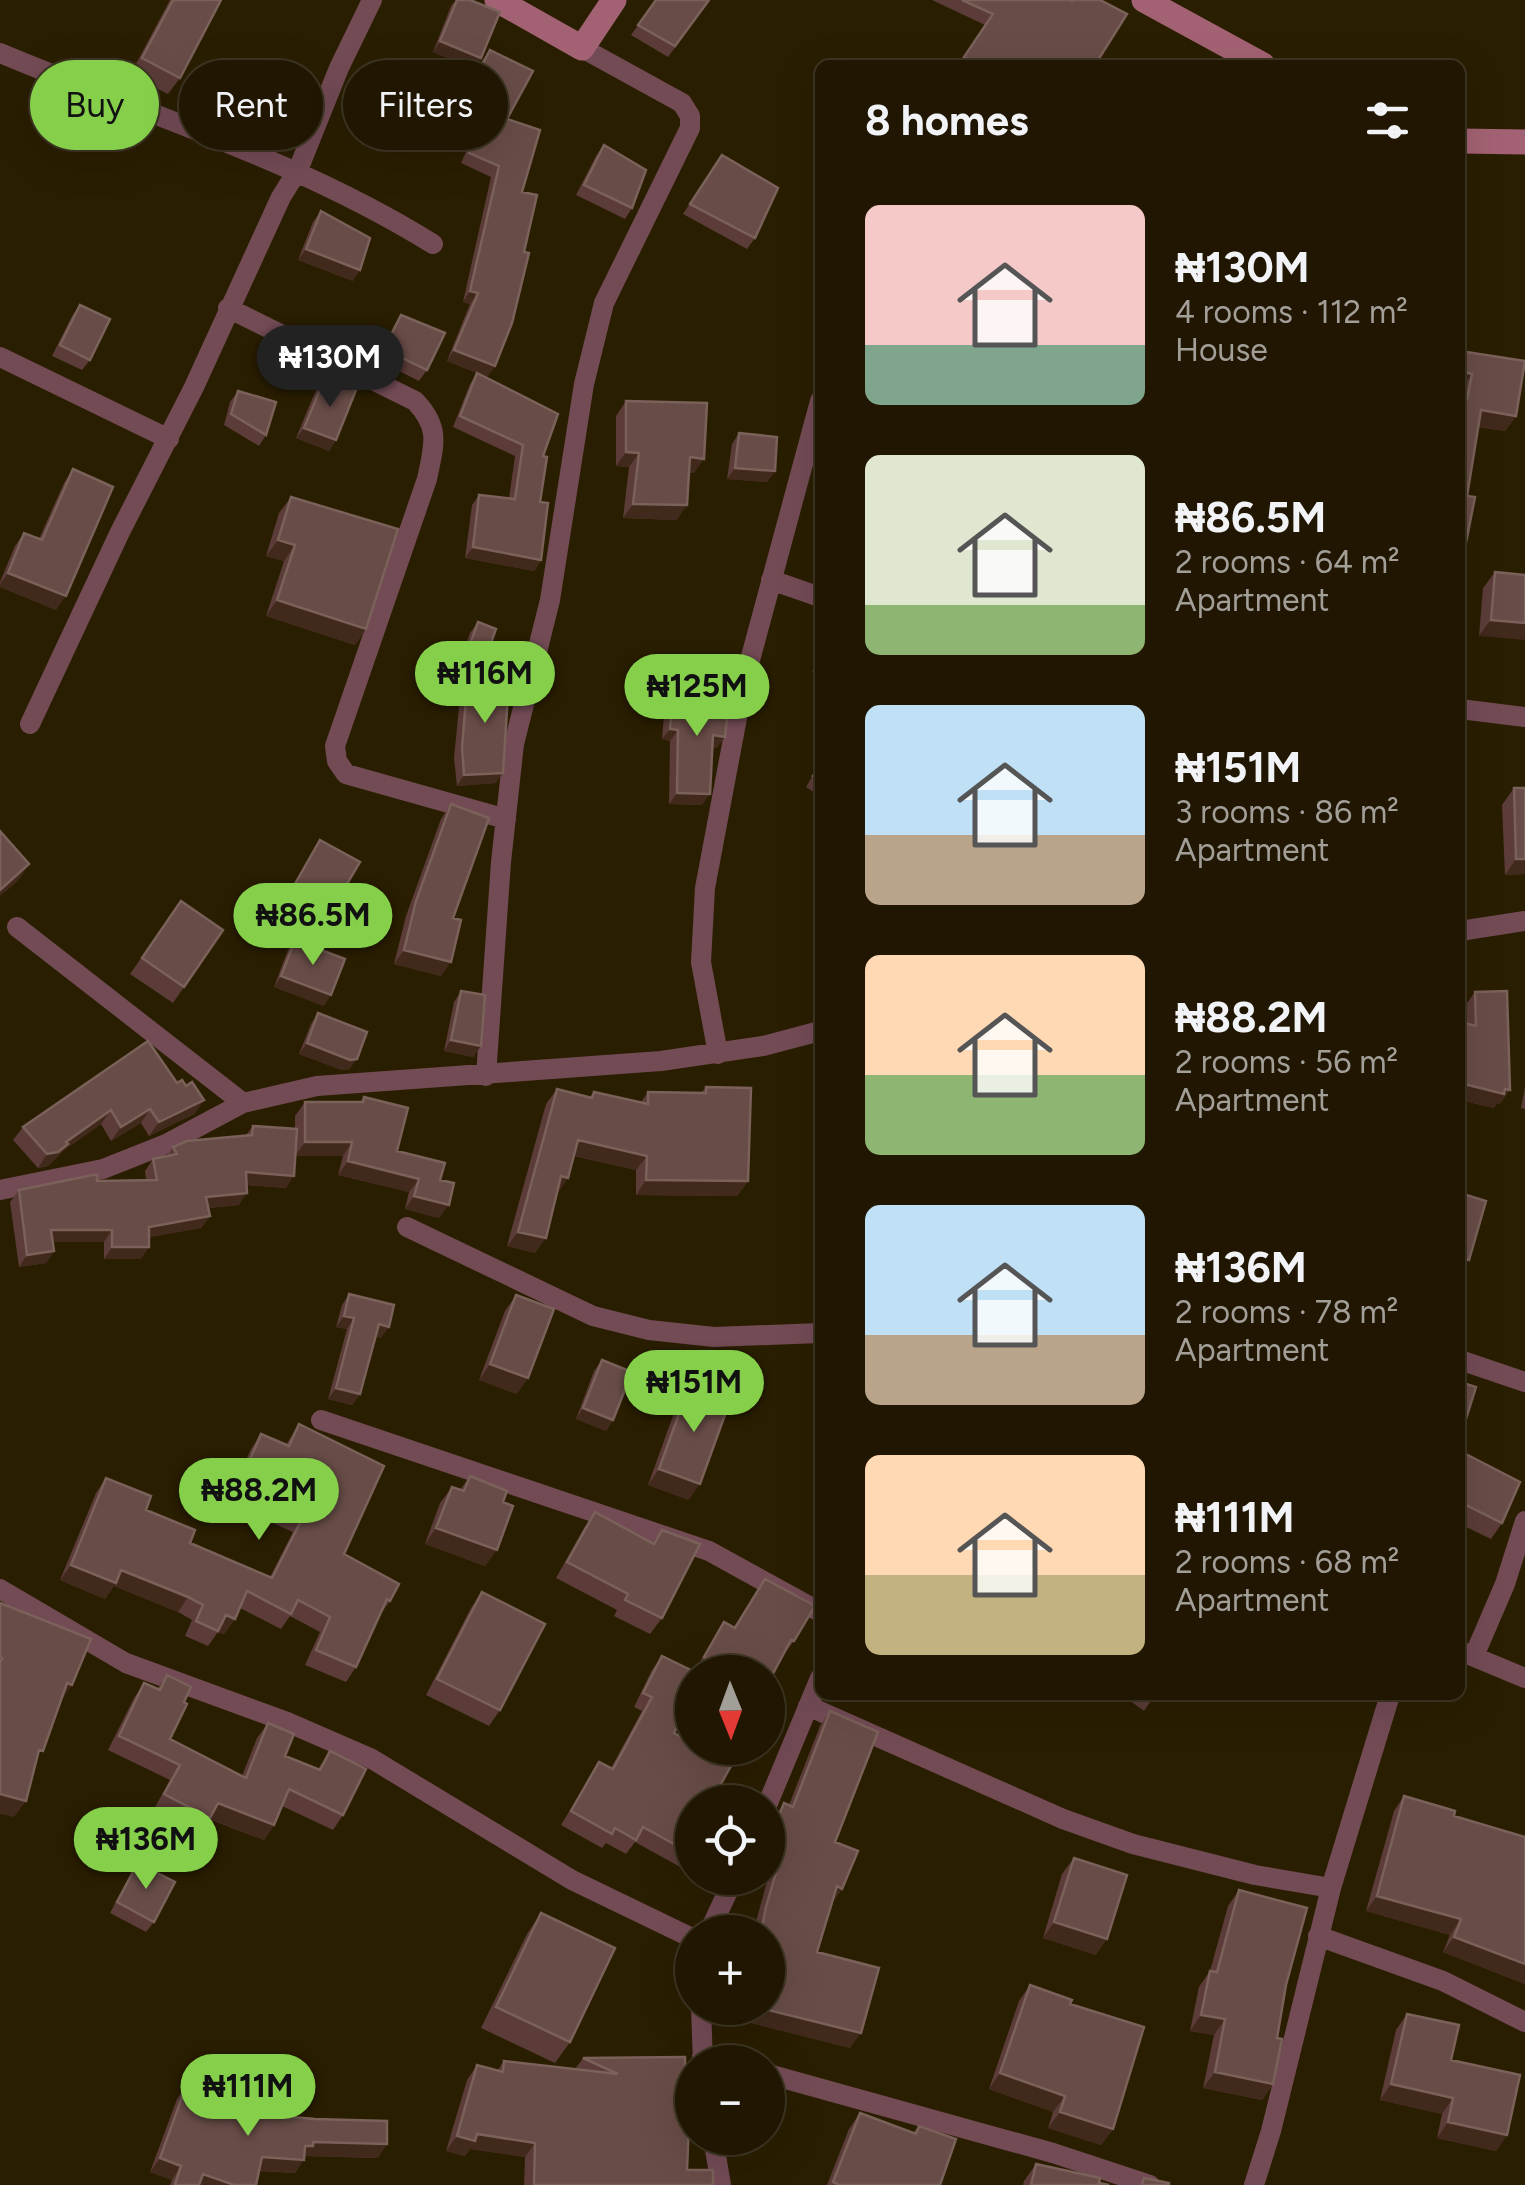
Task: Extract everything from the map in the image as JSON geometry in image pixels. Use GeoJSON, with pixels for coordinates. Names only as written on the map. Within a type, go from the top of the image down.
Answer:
{"type":"FeatureCollection","features":[{"type":"Feature","properties":{"kind":"street"},"geometry":{"type":"LineString","coordinates":[[30,724],[120,532],[169,440],[280,197],[298,170],[339,68],[372,0]]}},
{"type":"Feature","properties":{"kind":"street"},"geometry":{"type":"LineString","coordinates":[[486,1076],[514,744],[550,600],[584,384],[604,303],[690,128],[690,116],[682,103],[497,0]]}},
{"type":"Feature","properties":{"kind":"street"},"geometry":{"type":"LineString","coordinates":[[582,48],[614,0]]}},
{"type":"Feature","properties":{"kind":"street"},"geometry":{"type":"LineString","coordinates":[[1144,0],[1254,60]]}},
{"type":"Feature","properties":{"kind":"street"},"geometry":{"type":"LineString","coordinates":[[0,52],[92,92],[298,170],[378,210],[433,244]]}},
{"type":"Feature","properties":{"kind":"street"},"geometry":{"type":"LineString","coordinates":[[1465,141],[1525,142]]}},
{"type":"Feature","properties":{"kind":"street"},"geometry":{"type":"LineString","coordinates":[[228,308],[415,401],[428,414],[435,436],[427,479],[334,746],[337,761],[346,774],[506,819]]}},
{"type":"Feature","properties":{"kind":"street"},"geometry":{"type":"LineString","coordinates":[[0,357],[169,440]]}},
{"type":"Feature","properties":{"kind":"street"},"geometry":{"type":"LineString","coordinates":[[718,1054],[700,962],[705,888],[742,686],[815,419]]}},
{"type":"Feature","properties":{"kind":"street"},"geometry":{"type":"LineString","coordinates":[[771,580],[815,595]]}},
{"type":"Feature","properties":{"kind":"street"},"geometry":{"type":"LineString","coordinates":[[1465,711],[1525,718]]}},
{"type":"Feature","properties":{"kind":"street"},"geometry":{"type":"LineString","coordinates":[[1465,929],[1525,920]]}},
{"type":"Feature","properties":{"kind":"street"},"geometry":{"type":"LineString","coordinates":[[17,927],[243,1103]]}},
{"type":"Feature","properties":{"kind":"street"},"geometry":{"type":"LineString","coordinates":[[0,1190],[103,1169],[166,1144],[243,1103],[317,1086],[486,1076],[718,1054],[815,1032]]}},
{"type":"Feature","properties":{"kind":"street"},"geometry":{"type":"LineString","coordinates":[[407,1227],[593,1316],[649,1330],[714,1336],[815,1333]]}},
{"type":"Feature","properties":{"kind":"street"},"geometry":{"type":"LineString","coordinates":[[1465,1362],[1525,1382]]}},
{"type":"Feature","properties":{"kind":"street"},"geometry":{"type":"LineString","coordinates":[[321,1420],[709,1551],[815,1609]]}},
{"type":"Feature","properties":{"kind":"street"},"geometry":{"type":"LineString","coordinates":[[1525,1520],[1505,1584],[1467,1653],[1525,1678]]}},
{"type":"Feature","properties":{"kind":"street"},"geometry":{"type":"LineString","coordinates":[[0,1589],[126,1664],[287,1722],[372,1759],[572,1880],[675,1930]]}},
{"type":"Feature","properties":{"kind":"street"},"geometry":{"type":"LineString","coordinates":[[776,1785],[815,1690]]}},
{"type":"Feature","properties":{"kind":"street"},"geometry":{"type":"LineString","coordinates":[[1254,2185],[1331,1888],[1388,1700]]}},
{"type":"Feature","properties":{"kind":"street"},"geometry":{"type":"LineString","coordinates":[[808,1706],[1063,1819],[1134,1844],[1255,1875],[1331,1888]]}},
{"type":"Feature","properties":{"kind":"street"},"geometry":{"type":"LineString","coordinates":[[1318,1936],[1443,1981],[1525,2022]]}},
{"type":"Feature","properties":{"kind":"street"},"geometry":{"type":"LineString","coordinates":[[785,2079],[1053,2153],[1150,2185]]}},
{"type":"Feature","properties":{"kind":"street"},"geometry":{"type":"LineString","coordinates":[[716,2155],[720,2185]]}},
{"type":"Feature","properties":{"kind":"building"},"geometry":{"type":"Polygon","coordinates":[[[173,0],[221,0],[189,60],[179,60],[179,77],[159,67],[159,60],[142,58],[173,0]]]}},
{"type":"Feature","properties":{"kind":"building"},"geometry":{"type":"Polygon","coordinates":[[[457,0],[470,0],[500,12],[481,58],[440,41],[457,0]]]}},
{"type":"Feature","properties":{"kind":"building"},"geometry":{"type":"Polygon","coordinates":[[[656,0],[709,0],[675,46],[638,25],[656,0]]]}},
{"type":"Feature","properties":{"kind":"building"},"geometry":{"type":"Polygon","coordinates":[[[962,0],[1100,0],[1127,14],[1098,60],[964,57],[993,14],[962,0]]]}},
{"type":"Feature","properties":{"kind":"building"},"geometry":{"type":"Polygon","coordinates":[[[490,50],[533,71],[508,117],[508,60],[485,60],[490,50]]]}},
{"type":"Feature","properties":{"kind":"building"},"geometry":{"type":"Polygon","coordinates":[[[508,119],[540,130],[522,192],[537,195],[524,252],[529,253],[512,323],[495,366],[454,350],[478,293],[470,291],[499,166],[469,153],[508,150],[508,119]]]}},
{"type":"Feature","properties":{"kind":"building"},"geometry":{"type":"Polygon","coordinates":[[[604,145],[646,170],[632,208],[584,185],[604,145]]]}},
{"type":"Feature","properties":{"kind":"building"},"geometry":{"type":"Polygon","coordinates":[[[722,155],[778,188],[755,238],[690,204],[722,155]]]}},
{"type":"Feature","properties":{"kind":"building"},"geometry":{"type":"Polygon","coordinates":[[[321,211],[370,238],[360,270],[306,249],[321,211]]]}},
{"type":"Feature","properties":{"kind":"building"},"geometry":{"type":"Polygon","coordinates":[[[80,305],[110,319],[90,360],[60,345],[80,305]]]}},
{"type":"Feature","properties":{"kind":"building"},"geometry":{"type":"Polygon","coordinates":[[[401,315],[445,333],[427,370],[384,349],[401,315]]]}},
{"type":"Feature","properties":{"kind":"building"},"geometry":{"type":"Polygon","coordinates":[[[1465,352],[1525,361],[1516,416],[1481,410],[1467,496],[1475,497],[1465,548],[1465,399],[1472,374],[1465,372],[1465,352]]]}},
{"type":"Feature","properties":{"kind":"building"},"geometry":{"type":"Polygon","coordinates":[[[477,373],[558,414],[543,456],[547,457],[540,502],[548,503],[541,560],[473,547],[479,495],[515,499],[523,445],[460,416],[477,373]]]}},
{"type":"Feature","properties":{"kind":"building"},"geometry":{"type":"Polygon","coordinates":[[[324,380],[356,390],[336,440],[304,428],[324,380]]]}},
{"type":"Feature","properties":{"kind":"building"},"geometry":{"type":"Polygon","coordinates":[[[238,391],[276,402],[266,435],[231,414],[238,391]]]}},
{"type":"Feature","properties":{"kind":"building"},"geometry":{"type":"Polygon","coordinates":[[[626,401],[707,403],[704,459],[690,457],[687,505],[633,504],[639,453],[626,452],[626,401]]]}},
{"type":"Feature","properties":{"kind":"building"},"geometry":{"type":"Polygon","coordinates":[[[739,433],[777,437],[775,471],[735,468],[739,433]]]}},
{"type":"Feature","properties":{"kind":"building"},"geometry":{"type":"Polygon","coordinates":[[[73,469],[113,487],[66,596],[8,573],[24,533],[42,540],[73,469]]]}},
{"type":"Feature","properties":{"kind":"building"},"geometry":{"type":"Polygon","coordinates":[[[291,497],[398,529],[366,629],[277,600],[295,545],[278,540],[291,497]]]}},
{"type":"Feature","properties":{"kind":"building"},"geometry":{"type":"Polygon","coordinates":[[[1495,572],[1525,575],[1525,623],[1491,620],[1495,572]]]}},
{"type":"Feature","properties":{"kind":"building"},"geometry":{"type":"Polygon","coordinates":[[[478,622],[496,629],[483,665],[465,658],[478,622]]]}},
{"type":"Feature","properties":{"kind":"building"},"geometry":{"type":"Polygon","coordinates":[[[468,676],[509,679],[503,773],[464,775],[462,747],[468,676]]]}},
{"type":"Feature","properties":{"kind":"building"},"geometry":{"type":"Polygon","coordinates":[[[673,694],[729,701],[725,737],[713,735],[710,794],[677,793],[678,730],[670,729],[673,694]]]}},
{"type":"Feature","properties":{"kind":"building"},"geometry":{"type":"Polygon","coordinates":[[[1514,788],[1525,788],[1525,859],[1516,859],[1514,788]]]}},
{"type":"Feature","properties":{"kind":"building"},"geometry":{"type":"Polygon","coordinates":[[[451,804],[489,818],[453,918],[461,920],[451,962],[404,950],[416,901],[451,804]]]}},
{"type":"Feature","properties":{"kind":"building"},"geometry":{"type":"Polygon","coordinates":[[[0,831],[29,864],[0,890],[0,831]]]}},
{"type":"Feature","properties":{"kind":"building"},"geometry":{"type":"Polygon","coordinates":[[[320,840],[360,862],[334,906],[295,884],[320,840]]]}},
{"type":"Feature","properties":{"kind":"building"},"geometry":{"type":"Polygon","coordinates":[[[181,901],[223,930],[184,987],[142,958],[181,901]]]}},
{"type":"Feature","properties":{"kind":"building"},"geometry":{"type":"Polygon","coordinates":[[[295,940],[345,959],[331,995],[281,976],[295,940]]]}},
{"type":"Feature","properties":{"kind":"building"},"geometry":{"type":"Polygon","coordinates":[[[461,991],[485,995],[481,1046],[451,1040],[461,991]]]}},
{"type":"Feature","properties":{"kind":"building"},"geometry":{"type":"Polygon","coordinates":[[[1507,991],[1510,1090],[1505,1089],[1504,1094],[1465,1084],[1465,1023],[1476,1026],[1475,992],[1507,991]]]}},
{"type":"Feature","properties":{"kind":"building"},"geometry":{"type":"Polygon","coordinates":[[[318,1013],[367,1032],[357,1059],[350,1060],[307,1043],[318,1013]]]}},
{"type":"Feature","properties":{"kind":"building"},"geometry":{"type":"Polygon","coordinates":[[[148,1041],[177,1083],[182,1080],[186,1086],[192,1082],[204,1100],[159,1122],[150,1109],[121,1127],[111,1110],[58,1152],[47,1154],[23,1127],[148,1041]]]}},
{"type":"Feature","properties":{"kind":"building"},"geometry":{"type":"Polygon","coordinates":[[[706,1087],[751,1088],[748,1181],[646,1180],[647,1156],[578,1140],[568,1178],[561,1176],[546,1238],[518,1232],[557,1089],[592,1098],[594,1092],[648,1104],[648,1092],[706,1093],[706,1087]]]}},
{"type":"Feature","properties":{"kind":"building"},"geometry":{"type":"Polygon","coordinates":[[[364,1097],[408,1108],[397,1151],[445,1163],[440,1180],[454,1183],[449,1205],[414,1196],[419,1179],[348,1161],[352,1142],[305,1142],[305,1102],[363,1102],[364,1097]]]}},
{"type":"Feature","properties":{"kind":"building"},"geometry":{"type":"Polygon","coordinates":[[[253,1126],[297,1129],[294,1176],[246,1172],[247,1193],[206,1197],[210,1216],[149,1227],[149,1247],[112,1247],[112,1230],[51,1230],[54,1251],[27,1255],[19,1190],[93,1175],[97,1175],[97,1181],[157,1180],[153,1159],[177,1154],[173,1147],[187,1141],[252,1135],[253,1126]]]}},
{"type":"Feature","properties":{"kind":"building"},"geometry":{"type":"Polygon","coordinates":[[[1465,1195],[1486,1201],[1469,1260],[1465,1259],[1465,1195]]]}},
{"type":"Feature","properties":{"kind":"building"},"geometry":{"type":"Polygon","coordinates":[[[349,1294],[394,1305],[389,1327],[379,1324],[360,1394],[336,1388],[354,1318],[344,1316],[349,1294]]]}},
{"type":"Feature","properties":{"kind":"building"},"geometry":{"type":"Polygon","coordinates":[[[516,1295],[554,1309],[528,1378],[490,1364],[516,1295]]]}},
{"type":"Feature","properties":{"kind":"building"},"geometry":{"type":"Polygon","coordinates":[[[602,1360],[632,1372],[613,1420],[583,1408],[602,1360]]]}},
{"type":"Feature","properties":{"kind":"building"},"geometry":{"type":"Polygon","coordinates":[[[1465,1384],[1476,1387],[1465,1422],[1465,1384]]]}},
{"type":"Feature","properties":{"kind":"building"},"geometry":{"type":"Polygon","coordinates":[[[689,1386],[730,1401],[700,1484],[659,1469],[689,1386]]]}},
{"type":"Feature","properties":{"kind":"building"},"geometry":{"type":"Polygon","coordinates":[[[299,1424],[384,1466],[344,1554],[399,1584],[390,1601],[387,1599],[356,1667],[316,1650],[330,1617],[298,1600],[291,1614],[247,1591],[235,1619],[226,1615],[218,1631],[196,1621],[203,1605],[188,1597],[121,1570],[116,1583],[71,1565],[106,1478],[151,1496],[146,1510],[195,1530],[190,1543],[272,1578],[303,1517],[238,1487],[261,1434],[289,1446],[299,1424]]]}},
{"type":"Feature","properties":{"kind":"building"},"geometry":{"type":"Polygon","coordinates":[[[1465,1454],[1520,1482],[1502,1523],[1465,1504],[1465,1454]]]}},
{"type":"Feature","properties":{"kind":"building"},"geometry":{"type":"Polygon","coordinates":[[[470,1476],[507,1491],[503,1502],[513,1506],[497,1550],[436,1528],[452,1487],[464,1491],[470,1476]]]}},
{"type":"Feature","properties":{"kind":"building"},"geometry":{"type":"Polygon","coordinates":[[[595,1512],[654,1544],[662,1530],[700,1544],[662,1618],[625,1600],[628,1594],[567,1562],[595,1512]]]}},
{"type":"Feature","properties":{"kind":"building"},"geometry":{"type":"Polygon","coordinates":[[[765,1579],[815,1606],[783,1655],[705,1655],[724,1622],[735,1628],[765,1579]]]}},
{"type":"Feature","properties":{"kind":"building"},"geometry":{"type":"Polygon","coordinates":[[[482,1592],[545,1624],[500,1710],[437,1679],[482,1592]]]}},
{"type":"Feature","properties":{"kind":"building"},"geometry":{"type":"Polygon","coordinates":[[[0,1603],[91,1639],[72,1685],[67,1683],[43,1751],[39,1750],[26,1801],[0,1794],[0,1603]]]}},
{"type":"Feature","properties":{"kind":"building"},"geometry":{"type":"Polygon","coordinates":[[[662,1656],[675,1662],[675,1765],[731,1765],[720,1785],[675,1785],[675,1845],[643,1827],[636,1840],[615,1828],[612,1834],[571,1811],[599,1762],[613,1769],[652,1697],[643,1693],[662,1656]]]}},
{"type":"Feature","properties":{"kind":"building"},"geometry":{"type":"Polygon","coordinates":[[[167,1675],[191,1687],[170,1739],[246,1778],[268,1723],[294,1734],[285,1756],[320,1770],[330,1751],[366,1769],[343,1815],[289,1789],[274,1825],[218,1803],[210,1818],[164,1794],[180,1765],[119,1736],[144,1683],[160,1690],[167,1675]]]}},
{"type":"Feature","properties":{"kind":"building"},"geometry":{"type":"Polygon","coordinates":[[[830,1711],[878,1732],[835,1842],[858,1851],[842,1889],[837,1886],[817,1952],[879,1968],[861,2033],[785,2014],[785,1915],[764,1915],[769,1895],[785,1895],[785,1803],[793,1807],[830,1711]]]}},
{"type":"Feature","properties":{"kind":"building"},"geometry":{"type":"Polygon","coordinates":[[[1404,1796],[1525,1837],[1525,1964],[1454,1937],[1461,1919],[1377,1896],[1404,1796]]]}},
{"type":"Feature","properties":{"kind":"building"},"geometry":{"type":"Polygon","coordinates":[[[1074,1858],[1127,1875],[1107,1939],[1054,1922],[1074,1858]]]}},
{"type":"Feature","properties":{"kind":"building"},"geometry":{"type":"Polygon","coordinates":[[[138,1863],[175,1882],[154,1922],[117,1902],[138,1863]]]}},
{"type":"Feature","properties":{"kind":"building"},"geometry":{"type":"Polygon","coordinates":[[[1239,1890],[1307,1908],[1286,1985],[1277,2038],[1282,2039],[1273,2084],[1215,2072],[1225,2019],[1201,2015],[1210,1971],[1217,1972],[1239,1890]]]}},
{"type":"Feature","properties":{"kind":"building"},"geometry":{"type":"Polygon","coordinates":[[[541,1913],[615,1948],[570,2042],[496,2007],[541,1913]]]}},
{"type":"Feature","properties":{"kind":"building"},"geometry":{"type":"Polygon","coordinates":[[[1030,1985],[1072,2000],[1070,2004],[1144,2027],[1113,2129],[1060,2112],[1065,2096],[1000,2073],[1030,1985]]]}},
{"type":"Feature","properties":{"kind":"building"},"geometry":{"type":"Polygon","coordinates":[[[1407,2014],[1459,2025],[1451,2060],[1520,2075],[1507,2135],[1448,2122],[1453,2098],[1391,2084],[1407,2014]]]}},
{"type":"Feature","properties":{"kind":"building"},"geometry":{"type":"Polygon","coordinates":[[[675,2057],[675,2155],[688,2155],[687,2170],[713,2170],[713,2185],[534,2185],[535,2143],[477,2134],[475,2141],[457,2136],[477,2065],[503,2072],[504,2061],[618,2074],[583,2058],[675,2057]]]}},
{"type":"Feature","properties":{"kind":"building"},"geometry":{"type":"Polygon","coordinates":[[[186,2086],[239,2105],[237,2112],[387,2121],[387,2144],[313,2142],[313,2146],[305,2146],[304,2160],[262,2157],[256,2185],[234,2185],[203,2174],[199,2185],[176,2185],[181,2166],[160,2158],[186,2086]]]}},
{"type":"Feature","properties":{"kind":"building"},"geometry":{"type":"Polygon","coordinates":[[[860,2113],[916,2134],[919,2126],[956,2139],[940,2185],[833,2182],[860,2113]]]}},
{"type":"Feature","properties":{"kind":"building"},"geometry":{"type":"Polygon","coordinates":[[[1036,2164],[1100,2178],[1099,2183],[1109,2185],[1031,2185],[1036,2164]]]}},
{"type":"Feature","properties":{"kind":"building"},"geometry":{"type":"Polygon","coordinates":[[[1144,2178],[1169,2183],[1169,2185],[1142,2185],[1144,2178]]]}}]}
